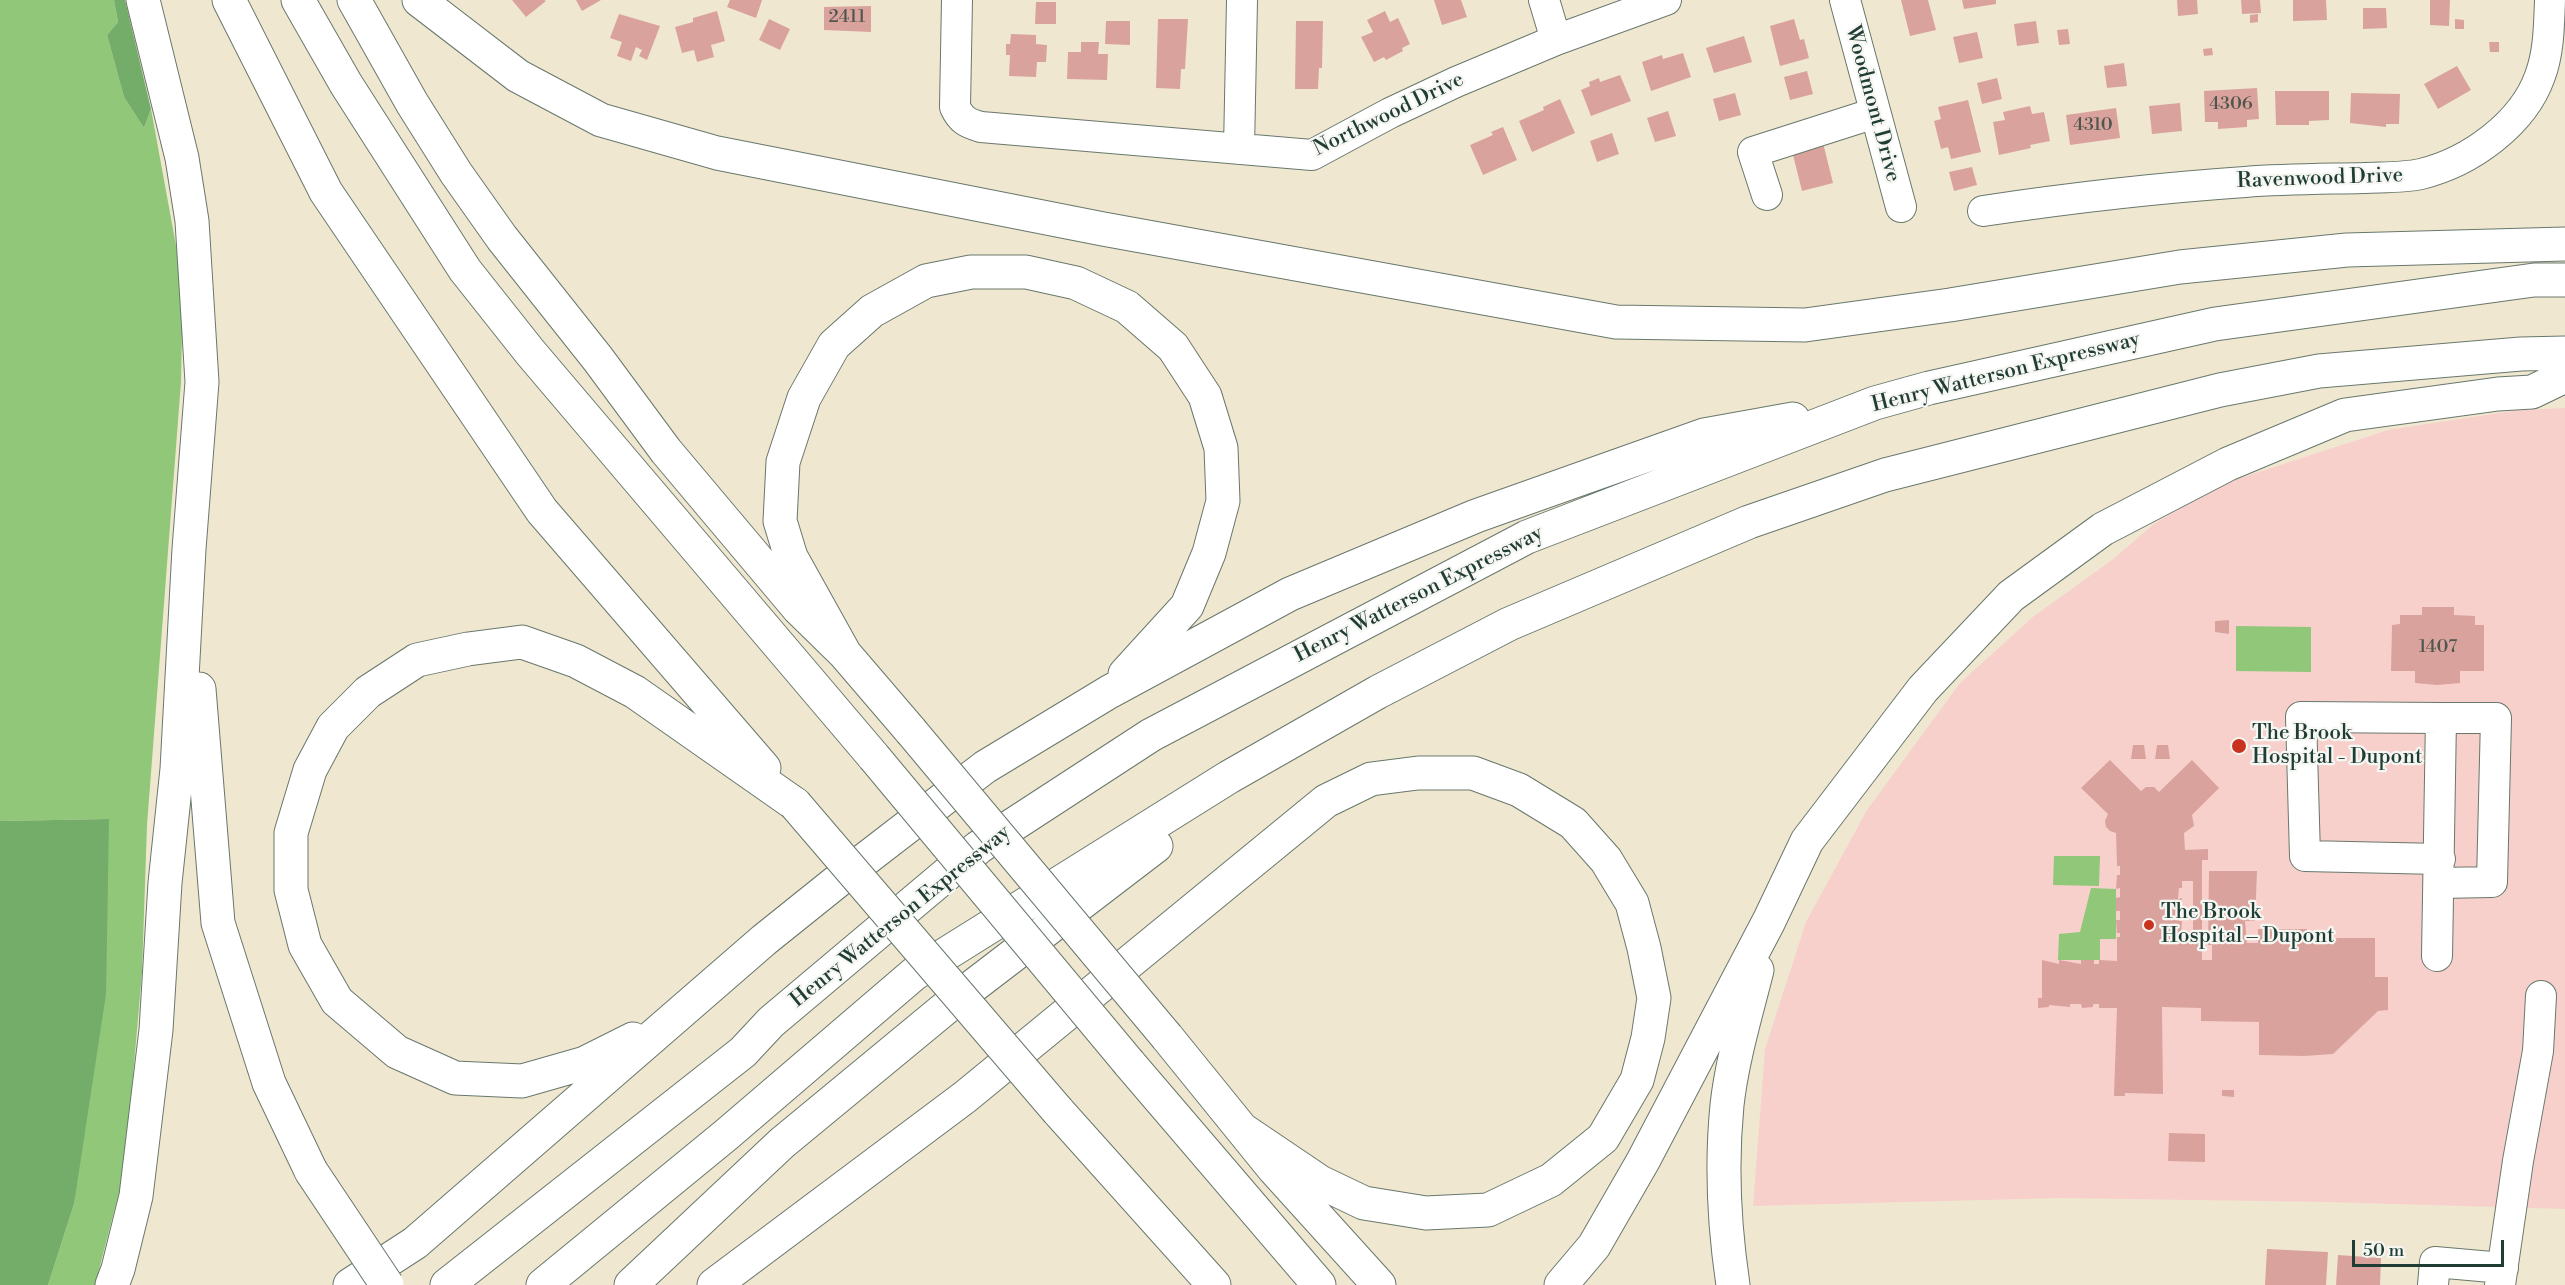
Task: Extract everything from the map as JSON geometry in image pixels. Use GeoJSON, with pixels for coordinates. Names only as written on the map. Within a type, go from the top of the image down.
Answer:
{"type":"FeatureCollection","features":[{"type":"Feature","properties":{"kind":"highway"},"geometry":{"type":"LineString","coordinates":[[112,1285],[136,1196],[156,1030],[165,884],[177,769],[189,549],[202,382],[192,221],[182,158],[143,0]]}},
{"type":"Feature","properties":{"kind":"highway"},"geometry":{"type":"LineString","coordinates":[[229,0],[326,192],[542,511],[1058,1111],[1214,1285]]}},
{"type":"Feature","properties":{"kind":"highway"},"geometry":{"type":"LineString","coordinates":[[298,0],[346,84],[465,270],[538,361],[874,757],[1129,1063],[1319,1285]]}},
{"type":"Feature","properties":{"kind":"highway"},"geometry":{"type":"LineString","coordinates":[[354,0],[412,103],[456,173],[502,238],[598,359],[666,451],[799,609],[845,654],[910,730],[1167,1037],[1274,1169],[1379,1285]]}},
{"type":"Feature","properties":{"kind":"highway"},"geometry":{"type":"LineString","coordinates":[[419,0],[518,76],[601,120],[717,153],[1103,229],[1616,322],[1805,325],[2180,267],[2347,250],[2565,244]]}},
{"type":"Feature","properties":{"kind":"highway"},"geometry":{"type":"LineString","coordinates":[[845,654],[791,557],[780,521],[783,462],[804,398],[834,345],[872,311],[926,281],[971,272],[1026,272],[1077,283],[1127,307],[1173,347],[1205,396],[1221,448],[1223,501],[1209,553],[1187,606],[1109,692]]}},
{"type":"Feature","properties":{"kind":"highway","name":"Henry Watterson Expressway"},"geometry":{"type":"LineString","coordinates":[[447,1285],[743,1052],[771,1022],[980,847],[1151,735],[1527,537],[1875,403],[1929,388],[2215,324],[2534,280],[2565,280]]}},
{"type":"Feature","properties":{"kind":"highway"},"geometry":{"type":"LineString","coordinates":[[543,1285],[726,1135],[914,974],[1229,777],[1378,692],[1509,624],[1749,522],[1886,475],[2220,390],[2319,371],[2521,354],[2565,353]]}},
{"type":"Feature","properties":{"kind":"highway"},"geometry":{"type":"LineString","coordinates":[[1561,1285],[1594,1246],[1643,1161],[1769,921],[1807,841],[1923,689],[2011,596],[2103,529],[2228,464],[2345,416],[2498,394],[2532,392],[2565,376]]}},
{"type":"Feature","properties":{"kind":"highway"},"geometry":{"type":"LineString","coordinates":[[631,1285],[782,1143],[960,996],[1149,850],[1387,703],[1722,552],[1902,489],[2220,390]]}},
{"type":"Feature","properties":{"kind":"highway"},"geometry":{"type":"LineString","coordinates":[[350,1285],[415,1243],[781,927],[986,767],[1109,692],[1290,594],[1476,516],[1704,435],[1875,403]]}},
{"type":"Feature","properties":{"kind":"highway"},"geometry":{"type":"LineString","coordinates":[[189,549],[218,923],[269,1083],[311,1171],[387,1285]]}},
{"type":"Feature","properties":{"kind":"highway"},"geometry":{"type":"LineString","coordinates":[[675,1018],[585,1063],[522,1081],[455,1078],[397,1052],[388,1045],[337,1001],[305,945],[291,890],[291,833],[310,770],[333,727],[368,692],[417,660],[468,649],[522,642],[576,661],[635,692],[795,804]]}},
{"type":"Feature","properties":{"kind":"highway"},"geometry":{"type":"LineString","coordinates":[[714,1285],[965,1097],[1326,801],[1371,779],[1418,772],[1473,773],[1519,790],[1573,823],[1606,860],[1632,903],[1644,948],[1654,998],[1648,1038],[1637,1080],[1603,1138],[1551,1180],[1488,1210],[1426,1213],[1364,1203],[1320,1182],[1243,1130]]}},
{"type":"Feature","properties":{"kind":"highway"},"geometry":{"type":"LineString","coordinates":[[1732,1285],[1725,1226],[1723,1173],[1727,1103],[1769,921]]}},
{"type":"Feature","properties":{"kind":"street","name":"Northwood Drive"},"geometry":{"type":"LineString","coordinates":[[957,0],[955,107],[959,116],[966,123],[981,127],[1312,155],[1390,113],[1556,40],[1666,0]]}},
{"type":"Feature","properties":{"kind":"street"},"geometry":{"type":"LineString","coordinates":[[1239,149],[1242,0]]}},
{"type":"Feature","properties":{"kind":"street"},"geometry":{"type":"LineString","coordinates":[[1544,0],[1556,40]]}},
{"type":"Feature","properties":{"kind":"street","name":"Woodmont Drive"},"geometry":{"type":"LineString","coordinates":[[1845,0],[1901,207]]}},
{"type":"Feature","properties":{"kind":"street","name":"Ravenwood Drive"},"geometry":{"type":"LineString","coordinates":[[1983,211],[2057,200],[2199,185],[2392,177],[2433,170],[2478,148],[2498,134],[2526,103],[2540,77],[2547,49],[2550,0]]}},
{"type":"Feature","properties":{"kind":"street"},"geometry":{"type":"LineString","coordinates":[[1767,195],[1753,152],[1875,113]]}},
{"type":"Feature","properties":{"kind":"street"},"geometry":{"type":"LineString","coordinates":[[2301,717],[2496,718],[2492,882],[2440,871],[2305,856],[2301,717]]}},
{"type":"Feature","properties":{"kind":"street"},"geometry":{"type":"LineString","coordinates":[[2437,956],[2441,718]]}},
{"type":"Feature","properties":{"kind":"street"},"geometry":{"type":"LineString","coordinates":[[2433,1285],[2435,1262],[2501,1277],[2518,1161],[2538,1051],[2541,996]]}},
{"type":"Feature","properties":{"kind":"shaded area","name":"The Brook Hospital - Dupont"},"geometry":{"type":"Polygon","coordinates":[[[2565,408],[2565,1209],[2327,1202],[2060,1198],[1753,1206],[1765,1049],[1806,922],[1867,810],[1960,683],[2034,616],[2112,560],[2154,524],[2219,485],[2388,430],[2519,410],[2565,408]]]}},
{"type":"Feature","properties":{"kind":"green space"},"geometry":{"type":"Polygon","coordinates":[[[0,0],[114,0],[118,22],[107,35],[124,97],[144,128],[151,109],[183,284],[181,382],[147,825],[142,972],[125,1169],[95,1285],[48,1285],[74,1204],[108,819],[0,821],[0,0]]]}},
{"type":"Feature","properties":{"kind":"green space"},"geometry":{"type":"Polygon","coordinates":[[[114,0],[125,0],[151,109],[144,128],[124,97],[107,35],[118,22],[114,0]]]}},
{"type":"Feature","properties":{"kind":"green space"},"geometry":{"type":"Polygon","coordinates":[[[2236,626],[2311,627],[2311,672],[2236,671],[2236,626]]]}},
{"type":"Feature","properties":{"kind":"green space"},"geometry":{"type":"Polygon","coordinates":[[[109,819],[106,994],[74,1204],[48,1285],[0,1285],[0,821],[109,819]]]}},
{"type":"Feature","properties":{"kind":"green space"},"geometry":{"type":"Polygon","coordinates":[[[2054,856],[2100,856],[2099,886],[2053,885],[2054,856]]]}},
{"type":"Feature","properties":{"kind":"green space"},"geometry":{"type":"Polygon","coordinates":[[[2091,888],[2116,889],[2116,939],[2100,939],[2100,960],[2058,960],[2059,934],[2080,932],[2091,888]]]}},
{"type":"Feature","properties":{"kind":"building"},"geometry":{"type":"Polygon","coordinates":[[[512,0],[544,0],[546,1],[526,17],[512,0]]]}},
{"type":"Feature","properties":{"kind":"building"},"geometry":{"type":"Polygon","coordinates":[[[576,0],[601,0],[582,11],[576,0]]]}},
{"type":"Feature","properties":{"kind":"building"},"geometry":{"type":"Polygon","coordinates":[[[730,0],[762,0],[756,18],[727,7],[730,0]]]}},
{"type":"Feature","properties":{"kind":"building"},"geometry":{"type":"Polygon","coordinates":[[[1434,0],[1461,0],[1467,17],[1442,25],[1434,0]]]}},
{"type":"Feature","properties":{"kind":"building"},"geometry":{"type":"Polygon","coordinates":[[[1901,0],[1928,0],[1936,30],[1910,36],[1901,0]]]}},
{"type":"Feature","properties":{"kind":"building"},"geometry":{"type":"Polygon","coordinates":[[[1962,0],[1996,0],[1996,4],[1964,9],[1962,0]]]}},
{"type":"Feature","properties":{"kind":"building"},"geometry":{"type":"Polygon","coordinates":[[[2177,0],[2197,0],[2198,14],[2178,16],[2177,0]]]}},
{"type":"Feature","properties":{"kind":"building"},"geometry":{"type":"Polygon","coordinates":[[[2241,0],[2260,0],[2261,13],[2242,14],[2241,0]]]}},
{"type":"Feature","properties":{"kind":"building"},"geometry":{"type":"Polygon","coordinates":[[[2293,0],[2326,0],[2327,20],[2293,21],[2293,0]]]}},
{"type":"Feature","properties":{"kind":"building"},"geometry":{"type":"Polygon","coordinates":[[[2430,0],[2450,0],[2449,26],[2430,25],[2430,0]]]}},
{"type":"Feature","properties":{"kind":"building"},"geometry":{"type":"Polygon","coordinates":[[[1036,2],[1056,2],[1056,24],[1035,24],[1036,2]]]}},
{"type":"Feature","properties":{"kind":"building"},"geometry":{"type":"Polygon","coordinates":[[[871,6],[871,32],[824,30],[824,7],[871,6]]]}},
{"type":"Feature","properties":{"kind":"building"},"geometry":{"type":"Polygon","coordinates":[[[2363,8],[2386,8],[2387,28],[2363,29],[2363,8]]]}},
{"type":"Feature","properties":{"kind":"building"},"geometry":{"type":"Polygon","coordinates":[[[717,11],[725,41],[711,45],[714,57],[697,62],[694,50],[682,53],[675,27],[693,22],[693,18],[717,11]]]}},
{"type":"Feature","properties":{"kind":"building"},"geometry":{"type":"Polygon","coordinates":[[[1385,11],[1390,22],[1398,18],[1410,44],[1402,48],[1403,51],[1386,60],[1384,57],[1374,62],[1361,37],[1373,32],[1367,20],[1385,11]]]}},
{"type":"Feature","properties":{"kind":"building"},"geometry":{"type":"Polygon","coordinates":[[[619,14],[660,26],[647,60],[639,56],[642,50],[636,47],[631,61],[617,56],[622,42],[610,38],[619,14]]]}},
{"type":"Feature","properties":{"kind":"building"},"geometry":{"type":"Polygon","coordinates":[[[2258,14],[2258,22],[2250,23],[2250,15],[2258,14]]]}},
{"type":"Feature","properties":{"kind":"building"},"geometry":{"type":"Polygon","coordinates":[[[769,19],[790,29],[780,50],[759,40],[769,19]]]}},
{"type":"Feature","properties":{"kind":"building"},"geometry":{"type":"Polygon","coordinates":[[[1158,19],[1188,19],[1185,69],[1181,69],[1180,89],[1156,88],[1158,19]]]}},
{"type":"Feature","properties":{"kind":"building"},"geometry":{"type":"Polygon","coordinates":[[[1794,19],[1800,40],[1804,39],[1809,58],[1780,66],[1770,26],[1794,19]]]}},
{"type":"Feature","properties":{"kind":"building"},"geometry":{"type":"Polygon","coordinates":[[[2455,19],[2464,20],[2464,29],[2455,29],[2455,19]]]}},
{"type":"Feature","properties":{"kind":"building"},"geometry":{"type":"Polygon","coordinates":[[[1106,21],[1130,21],[1130,45],[1105,44],[1106,21]]]}},
{"type":"Feature","properties":{"kind":"building"},"geometry":{"type":"Polygon","coordinates":[[[1296,21],[1323,21],[1322,68],[1319,68],[1318,89],[1295,89],[1296,21]]]}},
{"type":"Feature","properties":{"kind":"building"},"geometry":{"type":"Polygon","coordinates":[[[2036,21],[2039,43],[2017,46],[2014,24],[2036,21]]]}},
{"type":"Feature","properties":{"kind":"building"},"geometry":{"type":"Polygon","coordinates":[[[2068,29],[2070,44],[2059,45],[2057,30],[2068,29]]]}},
{"type":"Feature","properties":{"kind":"building"},"geometry":{"type":"Polygon","coordinates":[[[1977,32],[1983,58],[1959,63],[1953,37],[1977,32]]]}},
{"type":"Feature","properties":{"kind":"building"},"geometry":{"type":"Polygon","coordinates":[[[1011,34],[1036,35],[1036,44],[1047,45],[1046,62],[1037,62],[1036,77],[1009,76],[1010,55],[1006,55],[1006,44],[1010,44],[1011,34]]]}},
{"type":"Feature","properties":{"kind":"building"},"geometry":{"type":"Polygon","coordinates":[[[1744,36],[1752,62],[1714,73],[1706,48],[1744,36]]]}},
{"type":"Feature","properties":{"kind":"building"},"geometry":{"type":"Polygon","coordinates":[[[1081,42],[1099,42],[1098,54],[1108,54],[1107,80],[1067,79],[1068,52],[1081,52],[1081,42]]]}},
{"type":"Feature","properties":{"kind":"building"},"geometry":{"type":"Polygon","coordinates":[[[2489,42],[2499,42],[2499,52],[2490,52],[2489,42]]]}},
{"type":"Feature","properties":{"kind":"building"},"geometry":{"type":"Polygon","coordinates":[[[2212,48],[2213,55],[2204,56],[2203,49],[2212,48]]]}},
{"type":"Feature","properties":{"kind":"building"},"geometry":{"type":"Polygon","coordinates":[[[1683,53],[1691,77],[1651,91],[1642,62],[1662,55],[1663,59],[1683,53]]]}},
{"type":"Feature","properties":{"kind":"building"},"geometry":{"type":"Polygon","coordinates":[[[2124,63],[2127,86],[2107,88],[2104,66],[2124,63]]]}},
{"type":"Feature","properties":{"kind":"building"},"geometry":{"type":"Polygon","coordinates":[[[2457,66],[2471,90],[2438,109],[2424,84],[2457,66]]]}},
{"type":"Feature","properties":{"kind":"building"},"geometry":{"type":"Polygon","coordinates":[[[1807,71],[1813,94],[1790,100],[1784,77],[1807,71]]]}},
{"type":"Feature","properties":{"kind":"building"},"geometry":{"type":"Polygon","coordinates":[[[1620,75],[1631,101],[1591,116],[1581,90],[1590,86],[1589,82],[1599,78],[1600,82],[1620,75]]]}},
{"type":"Feature","properties":{"kind":"building"},"geometry":{"type":"Polygon","coordinates":[[[1997,78],[2002,99],[1982,104],[1977,83],[1997,78]]]}},
{"type":"Feature","properties":{"kind":"building"},"geometry":{"type":"Polygon","coordinates":[[[2257,88],[2259,119],[2247,120],[2247,127],[2218,129],[2218,122],[2205,122],[2204,91],[2257,88]]]}},
{"type":"Feature","properties":{"kind":"building"},"geometry":{"type":"Polygon","coordinates":[[[2275,91],[2329,91],[2329,120],[2309,121],[2309,125],[2276,125],[2275,91]]]}},
{"type":"Feature","properties":{"kind":"building"},"geometry":{"type":"Polygon","coordinates":[[[1735,93],[1741,115],[1719,121],[1713,99],[1735,93]]]}},
{"type":"Feature","properties":{"kind":"building"},"geometry":{"type":"Polygon","coordinates":[[[2351,93],[2400,94],[2399,124],[2386,124],[2386,127],[2350,123],[2351,93]]]}},
{"type":"Feature","properties":{"kind":"building"},"geometry":{"type":"Polygon","coordinates":[[[1560,99],[1575,133],[1532,152],[1519,121],[1544,110],[1543,107],[1560,99]]]}},
{"type":"Feature","properties":{"kind":"building"},"geometry":{"type":"Polygon","coordinates":[[[1968,100],[1981,152],[1951,159],[1948,147],[1941,149],[1934,121],[1941,119],[1938,107],[1968,100]]]}},
{"type":"Feature","properties":{"kind":"building"},"geometry":{"type":"Polygon","coordinates":[[[2180,103],[2182,131],[2152,134],[2149,106],[2180,103]]]}},
{"type":"Feature","properties":{"kind":"building"},"geometry":{"type":"Polygon","coordinates":[[[2030,106],[2032,114],[2044,112],[2050,141],[1999,155],[1993,122],[2005,120],[2003,112],[2030,106]]]}},
{"type":"Feature","properties":{"kind":"building"},"geometry":{"type":"Polygon","coordinates":[[[2116,108],[2120,138],[2070,145],[2066,115],[2116,108]]]}},
{"type":"Feature","properties":{"kind":"building"},"geometry":{"type":"Polygon","coordinates":[[[1668,111],[1676,136],[1655,142],[1647,118],[1668,111]]]}},
{"type":"Feature","properties":{"kind":"building"},"geometry":{"type":"Polygon","coordinates":[[[1503,127],[1517,160],[1483,175],[1470,145],[1493,135],[1491,132],[1503,127]]]}},
{"type":"Feature","properties":{"kind":"building"},"geometry":{"type":"Polygon","coordinates":[[[1612,133],[1619,154],[1597,162],[1590,141],[1612,133]]]}},
{"type":"Feature","properties":{"kind":"building"},"geometry":{"type":"Polygon","coordinates":[[[1822,139],[1833,183],[1802,191],[1791,147],[1822,139]]]}},
{"type":"Feature","properties":{"kind":"building"},"geometry":{"type":"Polygon","coordinates":[[[1972,167],[1977,185],[1954,191],[1949,172],[1972,167]]]}},
{"type":"Feature","properties":{"kind":"building"},"geometry":{"type":"Polygon","coordinates":[[[2422,607],[2454,607],[2454,615],[2475,616],[2475,625],[2484,625],[2484,671],[2460,671],[2460,683],[2437,685],[2415,683],[2415,671],[2391,671],[2392,625],[2400,624],[2400,615],[2422,615],[2422,607]]]}},
{"type":"Feature","properties":{"kind":"building"},"geometry":{"type":"Polygon","coordinates":[[[2229,620],[2229,634],[2215,632],[2215,621],[2229,620]]]}},
{"type":"Feature","properties":{"kind":"building"},"geometry":{"type":"Polygon","coordinates":[[[2133,745],[2144,745],[2146,759],[2131,759],[2133,745]]]}},
{"type":"Feature","properties":{"kind":"building"},"geometry":{"type":"Polygon","coordinates":[[[2157,745],[2168,745],[2170,759],[2155,759],[2157,745]]]}},
{"type":"Feature","properties":{"kind":"building","name":"The Brook Hospital – Dupont"},"geometry":{"type":"Polygon","coordinates":[[[2110,760],[2141,791],[2146,787],[2154,787],[2159,792],[2192,760],[2219,788],[2192,815],[2194,826],[2184,833],[2185,850],[2208,849],[2208,860],[2202,860],[2202,960],[2212,960],[2212,945],[2208,945],[2209,871],[2257,871],[2255,921],[2245,921],[2247,943],[2258,943],[2258,929],[2307,929],[2306,938],[2375,938],[2375,977],[2388,977],[2388,1010],[2378,1011],[2333,1054],[2304,1056],[2259,1055],[2259,1022],[2201,1021],[2201,1008],[2162,1007],[2163,1094],[2125,1093],[2125,1096],[2114,1096],[2117,1008],[2099,1008],[2099,1004],[2093,1004],[2093,1007],[2082,1008],[2081,1004],[2070,1004],[2070,1007],[2049,1005],[2049,1007],[2038,1008],[2038,998],[2042,998],[2042,960],[2059,964],[2059,960],[2081,964],[2081,960],[2094,960],[2094,964],[2099,964],[2099,960],[2117,961],[2117,937],[2120,937],[2120,933],[2117,933],[2116,920],[2120,920],[2120,911],[2116,911],[2116,898],[2120,897],[2120,888],[2116,889],[2120,866],[2117,866],[2116,833],[2106,827],[2105,821],[2108,814],[2081,788],[2110,760]],[[2182,881],[2182,888],[2179,888],[2178,899],[2182,898],[2179,921],[2182,921],[2179,938],[2193,938],[2193,881],[2182,881]]]}},
{"type":"Feature","properties":{"kind":"building"},"geometry":{"type":"Polygon","coordinates":[[[2222,1090],[2234,1090],[2234,1097],[2222,1096],[2222,1090]]]}},
{"type":"Feature","properties":{"kind":"building"},"geometry":{"type":"Polygon","coordinates":[[[2169,1133],[2205,1134],[2205,1162],[2168,1161],[2169,1133]]]}},
{"type":"Feature","properties":{"kind":"building"},"geometry":{"type":"Polygon","coordinates":[[[2267,1249],[2328,1252],[2326,1285],[2265,1285],[2267,1249]]]}},
{"type":"Feature","properties":{"kind":"building"},"geometry":{"type":"Polygon","coordinates":[[[2338,1255],[2381,1258],[2380,1285],[2336,1285],[2338,1255]]]}},
{"type":"Feature","properties":{"kind":"place","name":"The Brook Hospital - Dupont"},"geometry":{"type":"Point","coordinates":[2239,746]}},
{"type":"Feature","properties":{"kind":"place","name":"The Brook Hospital – Dupont"},"geometry":{"type":"Point","coordinates":[2149,925]}}]}
